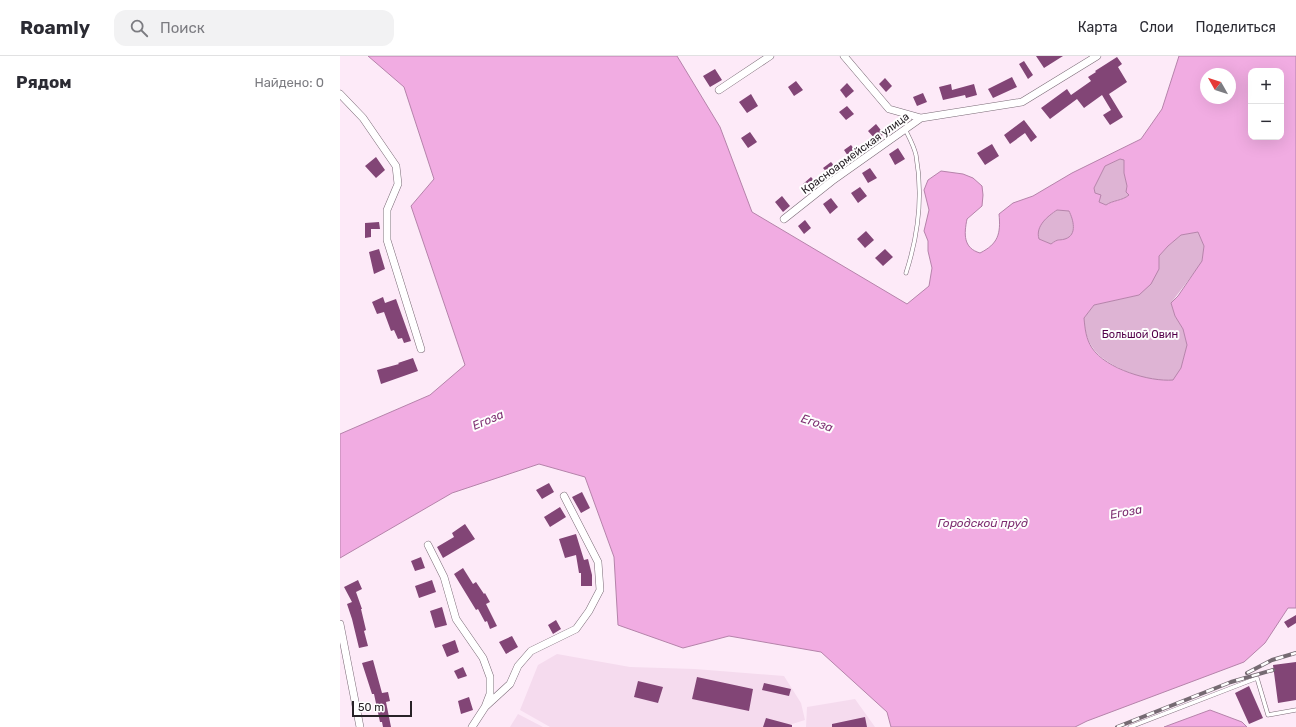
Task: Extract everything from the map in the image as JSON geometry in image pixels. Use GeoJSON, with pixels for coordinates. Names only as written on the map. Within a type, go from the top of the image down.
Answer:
{"type":"FeatureCollection","features":[{"type":"Feature","properties":{"kind":"street"},"geometry":{"type":"LineString","coordinates":[[719,90],[770,56]]}},
{"type":"Feature","properties":{"kind":"street"},"geometry":{"type":"LineString","coordinates":[[844,56],[889,109],[921,118]]}},
{"type":"Feature","properties":{"kind":"street","name":"Красноармейская улица"},"geometry":{"type":"LineString","coordinates":[[784,219],[832,181],[921,118],[1022,102],[1097,56]]}},
{"type":"Feature","properties":{"kind":"street"},"geometry":{"type":"LineString","coordinates":[[340,94],[362,118],[396,166],[398,184],[387,210],[387,240],[421,349]]}},
{"type":"Feature","properties":{"kind":"street"},"geometry":{"type":"LineString","coordinates":[[485,707],[510,684],[518,666],[531,651],[576,629],[589,611],[600,590],[598,562],[564,496]]}},
{"type":"Feature","properties":{"kind":"street"},"geometry":{"type":"LineString","coordinates":[[428,545],[444,577],[456,619],[483,658],[490,677],[490,694],[485,707],[472,727]]}},
{"type":"Feature","properties":{"kind":"street"},"geometry":{"type":"LineString","coordinates":[[340,624],[360,727]]}},
{"type":"Feature","properties":{"kind":"lane"},"geometry":{"type":"LineString","coordinates":[[905,129],[916,153],[919,195],[915,236],[912,254],[906,273]]}},
{"type":"Feature","properties":{"kind":"lane"},"geometry":{"type":"LineString","coordinates":[[1130,727],[1257,678],[1268,715],[1296,710]]}},
{"type":"Feature","properties":{"kind":"shaded area"},"geometry":{"type":"Polygon","coordinates":[[[557,654],[630,667],[695,669],[784,676],[801,703],[805,720],[789,725],[789,727],[550,727],[520,710],[538,665],[557,654]]]}},
{"type":"Feature","properties":{"kind":"shaded area"},"geometry":{"type":"Polygon","coordinates":[[[855,699],[875,727],[806,727],[807,707],[855,699]]]}},
{"type":"Feature","properties":{"kind":"shaded area"},"geometry":{"type":"Polygon","coordinates":[[[518,714],[543,727],[510,727],[518,714]]]}},
{"type":"Feature","properties":{"kind":"green space"},"geometry":{"type":"Polygon","coordinates":[[[1120,159],[1124,160],[1124,173],[1127,186],[1126,191],[1129,195],[1106,205],[1099,202],[1100,197],[1095,193],[1094,188],[1105,166],[1120,159]]]}},
{"type":"Feature","properties":{"kind":"green space"},"geometry":{"type":"Polygon","coordinates":[[[1057,210],[1069,211],[1074,226],[1072,234],[1066,239],[1057,240],[1051,244],[1038,239],[1038,229],[1040,225],[1046,218],[1057,210]]]}},
{"type":"Feature","properties":{"kind":"green space","name":"Большой Овин"},"geometry":{"type":"Polygon","coordinates":[[[1198,232],[1204,246],[1202,262],[1171,303],[1175,316],[1183,329],[1187,345],[1181,368],[1173,381],[1153,380],[1143,377],[1124,370],[1105,360],[1093,348],[1087,337],[1084,318],[1094,305],[1139,295],[1159,269],[1159,256],[1168,246],[1181,235],[1198,232]]]}},
{"type":"Feature","properties":{"kind":"water","name":"Городской пруд"},"geometry":{"type":"Polygon","coordinates":[[[368,56],[677,56],[720,127],[752,212],[907,304],[929,286],[932,268],[928,251],[928,241],[924,231],[929,210],[924,190],[928,180],[941,171],[963,174],[973,178],[982,186],[982,206],[967,219],[965,230],[966,240],[970,248],[980,253],[991,246],[997,238],[999,233],[999,214],[1013,203],[1033,196],[1072,173],[1141,139],[1162,109],[1179,56],[1296,56],[1296,608],[1288,608],[1265,643],[1244,662],[1087,721],[1075,727],[891,727],[887,712],[821,652],[729,636],[683,648],[618,625],[614,557],[585,477],[539,464],[452,493],[340,558],[340,434],[430,395],[465,365],[411,206],[434,179],[404,87],[368,56]],[[1120,159],[1105,166],[1094,188],[1095,193],[1101,195],[1099,202],[1106,205],[1129,195],[1126,192],[1127,186],[1124,173],[1124,160],[1120,159]],[[1057,210],[1043,222],[1038,234],[1039,239],[1051,244],[1057,240],[1069,237],[1073,230],[1072,218],[1069,211],[1057,210]],[[1198,232],[1181,235],[1159,256],[1159,269],[1151,284],[1139,295],[1094,305],[1084,318],[1085,330],[1092,348],[1107,362],[1129,373],[1153,379],[1173,380],[1181,368],[1187,345],[1183,329],[1175,316],[1171,303],[1178,296],[1202,261],[1204,246],[1198,232]]]}},
{"type":"Feature","properties":{"kind":"water"},"geometry":{"type":"Polygon","coordinates":[[[1210,710],[1242,722],[1247,727],[1164,727],[1210,710]]]}},
{"type":"Feature","properties":{"kind":"building"},"geometry":{"type":"Polygon","coordinates":[[[1036,56],[1063,56],[1044,68],[1036,56]]]}},
{"type":"Feature","properties":{"kind":"building"},"geometry":{"type":"Polygon","coordinates":[[[1117,57],[1122,64],[1118,67],[1127,82],[1109,94],[1123,117],[1110,125],[1103,115],[1111,110],[1102,95],[1084,108],[1077,99],[1050,119],[1041,108],[1067,89],[1071,95],[1091,81],[1088,77],[1096,72],[1095,71],[1117,57]]]}},
{"type":"Feature","properties":{"kind":"building"},"geometry":{"type":"Polygon","coordinates":[[[1024,61],[1033,75],[1028,79],[1019,64],[1024,61]]]}},
{"type":"Feature","properties":{"kind":"building"},"geometry":{"type":"Polygon","coordinates":[[[715,69],[722,80],[710,87],[703,76],[715,69]]]}},
{"type":"Feature","properties":{"kind":"building"},"geometry":{"type":"Polygon","coordinates":[[[1012,77],[1017,87],[993,98],[988,89],[1012,77]]]}},
{"type":"Feature","properties":{"kind":"building"},"geometry":{"type":"Polygon","coordinates":[[[885,78],[892,86],[886,92],[879,84],[885,78]]]}},
{"type":"Feature","properties":{"kind":"building"},"geometry":{"type":"Polygon","coordinates":[[[796,81],[803,90],[794,96],[788,87],[796,81]]]}},
{"type":"Feature","properties":{"kind":"building"},"geometry":{"type":"Polygon","coordinates":[[[847,83],[854,91],[846,98],[840,90],[847,83]]]}},
{"type":"Feature","properties":{"kind":"building"},"geometry":{"type":"Polygon","coordinates":[[[951,84],[952,90],[974,84],[977,95],[966,98],[965,95],[943,100],[939,87],[951,84]]]}},
{"type":"Feature","properties":{"kind":"building"},"geometry":{"type":"Polygon","coordinates":[[[923,93],[927,102],[917,106],[913,97],[923,93]]]}},
{"type":"Feature","properties":{"kind":"building"},"geometry":{"type":"Polygon","coordinates":[[[751,94],[758,106],[747,113],[739,102],[751,94]]]}},
{"type":"Feature","properties":{"kind":"building"},"geometry":{"type":"Polygon","coordinates":[[[847,106],[854,114],[846,120],[839,112],[847,106]]]}},
{"type":"Feature","properties":{"kind":"building"},"geometry":{"type":"Polygon","coordinates":[[[1024,120],[1037,137],[1031,142],[1025,133],[1010,144],[1004,135],[1024,120]]]}},
{"type":"Feature","properties":{"kind":"building"},"geometry":{"type":"Polygon","coordinates":[[[876,124],[884,134],[876,140],[868,131],[876,124]]]}},
{"type":"Feature","properties":{"kind":"building"},"geometry":{"type":"Polygon","coordinates":[[[750,132],[757,142],[748,148],[741,138],[750,132]]]}},
{"type":"Feature","properties":{"kind":"building"},"geometry":{"type":"Polygon","coordinates":[[[992,144],[999,156],[985,165],[977,153],[992,144]]]}},
{"type":"Feature","properties":{"kind":"building"},"geometry":{"type":"Polygon","coordinates":[[[851,145],[858,154],[850,159],[844,150],[851,145]]]}},
{"type":"Feature","properties":{"kind":"building"},"geometry":{"type":"Polygon","coordinates":[[[898,148],[905,159],[895,165],[889,154],[898,148]]]}},
{"type":"Feature","properties":{"kind":"building"},"geometry":{"type":"Polygon","coordinates":[[[376,157],[385,170],[376,178],[365,166],[376,157]]]}},
{"type":"Feature","properties":{"kind":"building"},"geometry":{"type":"Polygon","coordinates":[[[831,162],[838,170],[830,176],[823,168],[831,162]]]}},
{"type":"Feature","properties":{"kind":"building"},"geometry":{"type":"Polygon","coordinates":[[[870,168],[877,178],[868,183],[862,173],[870,168]]]}},
{"type":"Feature","properties":{"kind":"building"},"geometry":{"type":"Polygon","coordinates":[[[811,177],[818,185],[810,192],[803,184],[811,177]]]}},
{"type":"Feature","properties":{"kind":"building"},"geometry":{"type":"Polygon","coordinates":[[[860,187],[867,196],[858,203],[851,193],[860,187]]]}},
{"type":"Feature","properties":{"kind":"building"},"geometry":{"type":"Polygon","coordinates":[[[782,196],[790,206],[783,212],[775,202],[782,196]]]}},
{"type":"Feature","properties":{"kind":"building"},"geometry":{"type":"Polygon","coordinates":[[[831,198],[838,207],[830,214],[823,204],[831,198]]]}},
{"type":"Feature","properties":{"kind":"building"},"geometry":{"type":"Polygon","coordinates":[[[805,220],[811,228],[804,234],[798,226],[805,220]]]}},
{"type":"Feature","properties":{"kind":"building"},"geometry":{"type":"Polygon","coordinates":[[[379,222],[380,229],[371,229],[371,237],[365,238],[365,223],[379,222]]]}},
{"type":"Feature","properties":{"kind":"building"},"geometry":{"type":"Polygon","coordinates":[[[866,231],[874,240],[865,248],[857,239],[866,231]]]}},
{"type":"Feature","properties":{"kind":"building"},"geometry":{"type":"Polygon","coordinates":[[[379,249],[385,269],[374,274],[369,252],[379,249]]]}},
{"type":"Feature","properties":{"kind":"building"},"geometry":{"type":"Polygon","coordinates":[[[885,249],[893,257],[883,266],[875,258],[885,249]]]}},
{"type":"Feature","properties":{"kind":"building"},"geometry":{"type":"Polygon","coordinates":[[[383,297],[385,303],[396,299],[411,341],[404,343],[402,338],[398,339],[394,330],[391,331],[384,312],[377,314],[372,302],[383,297]]]}},
{"type":"Feature","properties":{"kind":"building"},"geometry":{"type":"Polygon","coordinates":[[[413,358],[418,371],[381,384],[377,370],[399,364],[398,363],[413,358]]]}},
{"type":"Feature","properties":{"kind":"building"},"geometry":{"type":"Polygon","coordinates":[[[549,483],[554,492],[542,499],[536,490],[549,483]]]}},
{"type":"Feature","properties":{"kind":"building"},"geometry":{"type":"Polygon","coordinates":[[[582,492],[590,508],[581,513],[572,497],[582,492]]]}},
{"type":"Feature","properties":{"kind":"building"},"geometry":{"type":"Polygon","coordinates":[[[560,507],[566,517],[550,527],[544,517],[560,507]]]}},
{"type":"Feature","properties":{"kind":"building"},"geometry":{"type":"Polygon","coordinates":[[[465,524],[475,539],[443,558],[437,547],[454,537],[452,533],[465,524]]]}},
{"type":"Feature","properties":{"kind":"building"},"geometry":{"type":"Polygon","coordinates":[[[576,534],[584,560],[588,559],[592,575],[592,586],[581,586],[581,573],[579,573],[576,555],[565,558],[559,539],[576,534]]]}},
{"type":"Feature","properties":{"kind":"building"},"geometry":{"type":"Polygon","coordinates":[[[421,557],[425,568],[415,571],[411,561],[421,557]]]}},
{"type":"Feature","properties":{"kind":"building"},"geometry":{"type":"Polygon","coordinates":[[[463,568],[473,584],[476,582],[484,594],[485,593],[490,602],[486,604],[497,626],[490,629],[487,621],[485,622],[478,609],[476,610],[454,574],[463,568]]]}},
{"type":"Feature","properties":{"kind":"building"},"geometry":{"type":"Polygon","coordinates":[[[358,580],[362,589],[356,592],[362,609],[366,630],[364,631],[368,646],[359,648],[347,604],[352,602],[344,587],[358,580]]]}},
{"type":"Feature","properties":{"kind":"building"},"geometry":{"type":"Polygon","coordinates":[[[432,580],[436,592],[419,598],[415,586],[432,580]]]}},
{"type":"Feature","properties":{"kind":"building"},"geometry":{"type":"Polygon","coordinates":[[[442,607],[447,625],[435,628],[430,611],[442,607]]]}},
{"type":"Feature","properties":{"kind":"building"},"geometry":{"type":"Polygon","coordinates":[[[1296,615],[1296,623],[1288,628],[1284,622],[1296,615]]]}},
{"type":"Feature","properties":{"kind":"building"},"geometry":{"type":"Polygon","coordinates":[[[556,620],[561,629],[553,634],[548,625],[556,620]]]}},
{"type":"Feature","properties":{"kind":"building"},"geometry":{"type":"Polygon","coordinates":[[[512,636],[518,647],[506,654],[499,642],[512,636]]]}},
{"type":"Feature","properties":{"kind":"building"},"geometry":{"type":"Polygon","coordinates":[[[455,640],[459,652],[447,657],[442,645],[455,640]]]}},
{"type":"Feature","properties":{"kind":"building"},"geometry":{"type":"Polygon","coordinates":[[[373,660],[382,693],[388,692],[390,701],[386,702],[391,727],[383,727],[382,722],[380,722],[374,694],[372,694],[362,663],[373,660]]]}},
{"type":"Feature","properties":{"kind":"building"},"geometry":{"type":"Polygon","coordinates":[[[1296,662],[1296,700],[1278,703],[1273,665],[1296,662]]]}},
{"type":"Feature","properties":{"kind":"building"},"geometry":{"type":"Polygon","coordinates":[[[463,667],[467,676],[458,679],[454,671],[463,667]]]}},
{"type":"Feature","properties":{"kind":"building"},"geometry":{"type":"Polygon","coordinates":[[[697,677],[753,689],[749,711],[692,699],[697,677]]]}},
{"type":"Feature","properties":{"kind":"building"},"geometry":{"type":"Polygon","coordinates":[[[638,681],[663,687],[658,703],[634,697],[638,681]]]}},
{"type":"Feature","properties":{"kind":"building"},"geometry":{"type":"Polygon","coordinates":[[[764,683],[791,689],[789,696],[762,690],[764,683]]]}},
{"type":"Feature","properties":{"kind":"building"},"geometry":{"type":"Polygon","coordinates":[[[1249,686],[1263,718],[1249,724],[1235,693],[1249,686]]]}},
{"type":"Feature","properties":{"kind":"building"},"geometry":{"type":"Polygon","coordinates":[[[469,697],[473,710],[461,714],[458,701],[469,697]]]}},
{"type":"Feature","properties":{"kind":"building"},"geometry":{"type":"Polygon","coordinates":[[[865,717],[867,727],[832,727],[832,724],[865,717]]]}},
{"type":"Feature","properties":{"kind":"building"},"geometry":{"type":"Polygon","coordinates":[[[766,718],[792,725],[792,727],[763,727],[766,718]]]}},
{"type":"Feature","properties":{"kind":"railway"},"geometry":{"type":"LineString","coordinates":[[1247,673],[1272,660],[1296,653]]}},
{"type":"Feature","properties":{"kind":"railway"},"geometry":{"type":"LineString","coordinates":[[1117,727],[1231,682],[1273,670]]}},
{"type":"Feature","properties":{"kind":"water label","name":"Егоза"},"geometry":{"type":"Point","coordinates":[488,420]}},
{"type":"Feature","properties":{"kind":"water label","name":"Егоза"},"geometry":{"type":"Point","coordinates":[817,423]}},
{"type":"Feature","properties":{"kind":"water label","name":"Егоза"},"geometry":{"type":"Point","coordinates":[1126,512]}}]}
